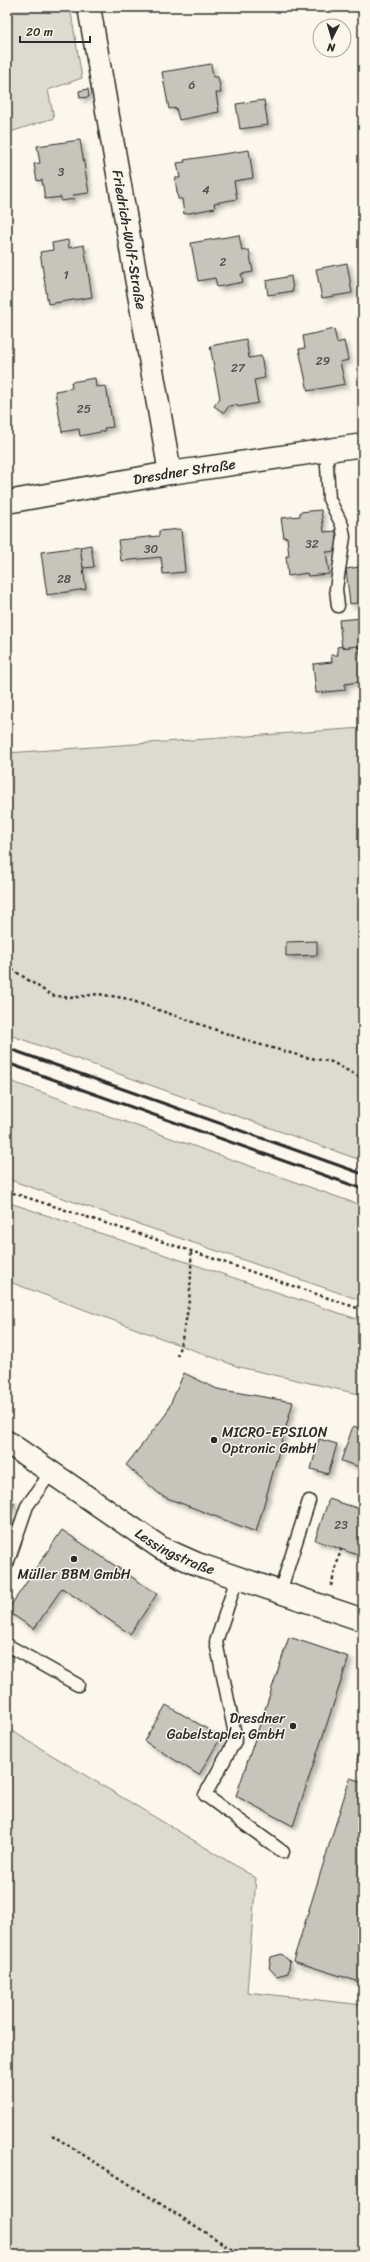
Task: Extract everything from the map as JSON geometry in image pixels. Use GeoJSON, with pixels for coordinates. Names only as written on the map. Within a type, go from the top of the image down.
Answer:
{"type":"FeatureCollection","features":[{"type":"Feature","properties":{"kind":"street","name":"Friedrich-Wolf-Straße"},"geometry":{"type":"LineString","coordinates":[[89,7],[170,473]]}},
{"type":"Feature","properties":{"kind":"street","name":"Dresdner Straße"},"geometry":{"type":"LineString","coordinates":[[7,502],[170,473],[363,445]]}},
{"type":"Feature","properties":{"kind":"street","name":"Lessingstraße"},"geometry":{"type":"LineString","coordinates":[[7,1442],[161,1548],[197,1564],[363,1620]]}},
{"type":"Feature","properties":{"kind":"lane"},"geometry":{"type":"LineString","coordinates":[[326,450],[329,499],[342,525],[344,537],[336,590],[338,606]]}},
{"type":"Feature","properties":{"kind":"lane"},"geometry":{"type":"LineString","coordinates":[[7,1564],[27,1506],[52,1472]]}},
{"type":"Feature","properties":{"kind":"lane"},"geometry":{"type":"LineString","coordinates":[[280,1592],[309,1501]]}},
{"type":"Feature","properties":{"kind":"lane"},"geometry":{"type":"LineString","coordinates":[[237,1578],[216,1642],[236,1739],[205,1796],[284,1852]]}},
{"type":"Feature","properties":{"kind":"lane"},"geometry":{"type":"LineString","coordinates":[[7,1645],[78,1685]]}},
{"type":"Feature","properties":{"kind":"path"},"geometry":{"type":"LineString","coordinates":[[7,966],[51,995],[70,998],[98,994],[124,998],[254,1042],[305,1057],[332,1062],[363,1079]]}},
{"type":"Feature","properties":{"kind":"path"},"geometry":{"type":"LineString","coordinates":[[7,1191],[192,1251],[363,1310]]}},
{"type":"Feature","properties":{"kind":"path"},"geometry":{"type":"LineString","coordinates":[[177,1356],[183,1338],[192,1282],[192,1251]]}},
{"type":"Feature","properties":{"kind":"path"},"geometry":{"type":"LineString","coordinates":[[325,1608],[341,1549]]}},
{"type":"Feature","properties":{"kind":"path"},"geometry":{"type":"LineString","coordinates":[[52,2135],[241,2255]]}},
{"type":"Feature","properties":{"kind":"shaded area"},"geometry":{"type":"Polygon","coordinates":[[[7,7],[70,7],[82,78],[48,90],[54,118],[7,133],[7,7]]]}},
{"type":"Feature","properties":{"kind":"shaded area"},"geometry":{"type":"Polygon","coordinates":[[[363,728],[363,1161],[7,1034],[7,753],[363,728]]]}},
{"type":"Feature","properties":{"kind":"shaded area"},"geometry":{"type":"Polygon","coordinates":[[[7,1080],[363,1206],[363,1301],[7,1179],[7,1080]]]}},
{"type":"Feature","properties":{"kind":"shaded area"},"geometry":{"type":"Polygon","coordinates":[[[7,1202],[363,1321],[363,1395],[239,1367],[7,1281],[7,1202]]]}},
{"type":"Feature","properties":{"kind":"shaded area"},"geometry":{"type":"Polygon","coordinates":[[[7,1728],[256,1878],[247,1992],[363,2005],[363,2255],[7,2255],[7,1728]]]}},
{"type":"Feature","properties":{"kind":"building"},"geometry":{"type":"Polygon","coordinates":[[[211,64],[213,77],[218,77],[221,93],[216,93],[219,112],[179,120],[176,108],[169,109],[162,72],[211,64]]]}},
{"type":"Feature","properties":{"kind":"building"},"geometry":{"type":"Polygon","coordinates":[[[88,89],[89,97],[80,98],[79,91],[88,89]]]}},
{"type":"Feature","properties":{"kind":"building"},"geometry":{"type":"Polygon","coordinates":[[[264,100],[268,125],[240,129],[236,104],[264,100]]]}},
{"type":"Feature","properties":{"kind":"building"},"geometry":{"type":"Polygon","coordinates":[[[80,140],[89,193],[73,195],[74,199],[61,201],[61,197],[45,199],[42,180],[37,181],[34,164],[40,163],[37,146],[80,140]]]}},
{"type":"Feature","properties":{"kind":"building"},"geometry":{"type":"Polygon","coordinates":[[[249,150],[253,178],[234,181],[237,199],[214,203],[215,208],[184,214],[182,199],[178,199],[175,178],[180,178],[177,163],[185,162],[184,160],[249,150]]]}},
{"type":"Feature","properties":{"kind":"building"},"geometry":{"type":"Polygon","coordinates":[[[239,235],[242,251],[249,250],[253,272],[241,274],[243,282],[217,287],[215,278],[198,281],[191,243],[239,235]]]}},
{"type":"Feature","properties":{"kind":"building"},"geometry":{"type":"Polygon","coordinates":[[[68,240],[69,248],[84,245],[92,297],[48,304],[40,252],[53,250],[52,243],[68,240]]]}},
{"type":"Feature","properties":{"kind":"building"},"geometry":{"type":"Polygon","coordinates":[[[347,263],[352,293],[322,298],[316,269],[347,263]]]}},
{"type":"Feature","properties":{"kind":"building"},"geometry":{"type":"Polygon","coordinates":[[[291,276],[293,291],[268,295],[266,281],[291,276]]]}},
{"type":"Feature","properties":{"kind":"building"},"geometry":{"type":"Polygon","coordinates":[[[334,329],[337,343],[344,341],[348,360],[340,362],[345,384],[308,391],[299,349],[305,348],[303,336],[334,329]]]}},
{"type":"Feature","properties":{"kind":"building"},"geometry":{"type":"Polygon","coordinates":[[[246,339],[249,358],[261,356],[265,378],[254,380],[258,403],[238,407],[237,405],[229,406],[224,413],[214,406],[220,398],[210,346],[246,339]]]}},
{"type":"Feature","properties":{"kind":"building"},"geometry":{"type":"Polygon","coordinates":[[[95,378],[96,387],[106,386],[113,427],[104,428],[105,431],[80,436],[79,429],[62,432],[55,391],[72,388],[71,382],[95,378]]]}},
{"type":"Feature","properties":{"kind":"building"},"geometry":{"type":"Polygon","coordinates":[[[321,510],[324,532],[336,531],[338,551],[326,552],[329,574],[308,576],[307,573],[288,576],[286,556],[289,556],[287,537],[284,538],[281,518],[300,516],[300,512],[321,510]]]}},
{"type":"Feature","properties":{"kind":"building"},"geometry":{"type":"Polygon","coordinates":[[[181,529],[185,572],[163,574],[161,557],[121,561],[118,540],[159,536],[159,531],[181,529]]]}},
{"type":"Feature","properties":{"kind":"building"},"geometry":{"type":"Polygon","coordinates":[[[91,545],[94,567],[83,568],[80,547],[91,545]]]}},
{"type":"Feature","properties":{"kind":"building"},"geometry":{"type":"Polygon","coordinates":[[[80,547],[86,589],[47,595],[41,552],[80,547]]]}},
{"type":"Feature","properties":{"kind":"building"},"geometry":{"type":"Polygon","coordinates":[[[359,567],[363,602],[350,604],[346,569],[359,567]]]}},
{"type":"Feature","properties":{"kind":"building"},"geometry":{"type":"Polygon","coordinates":[[[363,618],[363,646],[342,648],[339,620],[363,618]]]}},
{"type":"Feature","properties":{"kind":"building"},"geometry":{"type":"Polygon","coordinates":[[[342,646],[342,648],[358,646],[359,652],[361,652],[363,681],[345,684],[345,690],[316,693],[313,664],[332,662],[331,655],[338,655],[337,647],[342,646]]]}},
{"type":"Feature","properties":{"kind":"building"},"geometry":{"type":"Polygon","coordinates":[[[317,941],[317,955],[286,956],[286,942],[317,941]]]}},
{"type":"Feature","properties":{"kind":"building","name":"MICRO-EPSILON Optronic GmbH"},"geometry":{"type":"Polygon","coordinates":[[[184,1373],[217,1389],[293,1402],[256,1532],[162,1496],[126,1465],[166,1414],[184,1373]]]}},
{"type":"Feature","properties":{"kind":"building"},"geometry":{"type":"Polygon","coordinates":[[[353,1426],[363,1429],[363,1468],[341,1461],[353,1426]]]}},
{"type":"Feature","properties":{"kind":"building"},"geometry":{"type":"Polygon","coordinates":[[[319,1439],[337,1444],[328,1474],[311,1469],[319,1439]]]}},
{"type":"Feature","properties":{"kind":"building"},"geometry":{"type":"Polygon","coordinates":[[[7,1498],[15,1503],[7,1515],[7,1498]]]}},
{"type":"Feature","properties":{"kind":"building"},"geometry":{"type":"Polygon","coordinates":[[[329,1499],[363,1510],[363,1557],[315,1540],[329,1499]]]}},
{"type":"Feature","properties":{"kind":"building","name":"Müller BBM GmbH"},"geometry":{"type":"Polygon","coordinates":[[[62,1530],[157,1594],[130,1634],[62,1588],[34,1629],[7,1611],[62,1530]]]}},
{"type":"Feature","properties":{"kind":"building","name":"Dresdner Gabelstapler GmbH"},"geometry":{"type":"Polygon","coordinates":[[[289,1637],[349,1657],[293,1826],[236,1796],[289,1637]]]}},
{"type":"Feature","properties":{"kind":"building"},"geometry":{"type":"Polygon","coordinates":[[[166,1705],[221,1737],[199,1775],[144,1741],[166,1705]]]}},
{"type":"Feature","properties":{"kind":"building"},"geometry":{"type":"Polygon","coordinates":[[[363,1740],[363,1762],[357,1760],[363,1740]]]}},
{"type":"Feature","properties":{"kind":"building"},"geometry":{"type":"Polygon","coordinates":[[[350,1778],[363,1782],[363,1983],[293,1961],[350,1778]]]}},
{"type":"Feature","properties":{"kind":"building"},"geometry":{"type":"Polygon","coordinates":[[[282,1954],[290,1962],[288,1973],[277,1976],[269,1968],[271,1957],[282,1954]]]}},
{"type":"Feature","properties":{"kind":"railway"},"geometry":{"type":"LineString","coordinates":[[7,1048],[363,1174]]}},
{"type":"Feature","properties":{"kind":"railway"},"geometry":{"type":"LineString","coordinates":[[7,1063],[363,1189]]}},
{"type":"Feature","properties":{"kind":"place","name":"MICRO-EPSILON Optronic GmbH"},"geometry":{"type":"Point","coordinates":[214,1440]}},
{"type":"Feature","properties":{"kind":"place","name":"Müller BBM GmbH"},"geometry":{"type":"Point","coordinates":[74,1559]}},
{"type":"Feature","properties":{"kind":"place","name":"Dresdner Gabelstapler GmbH"},"geometry":{"type":"Point","coordinates":[293,1726]}}]}
